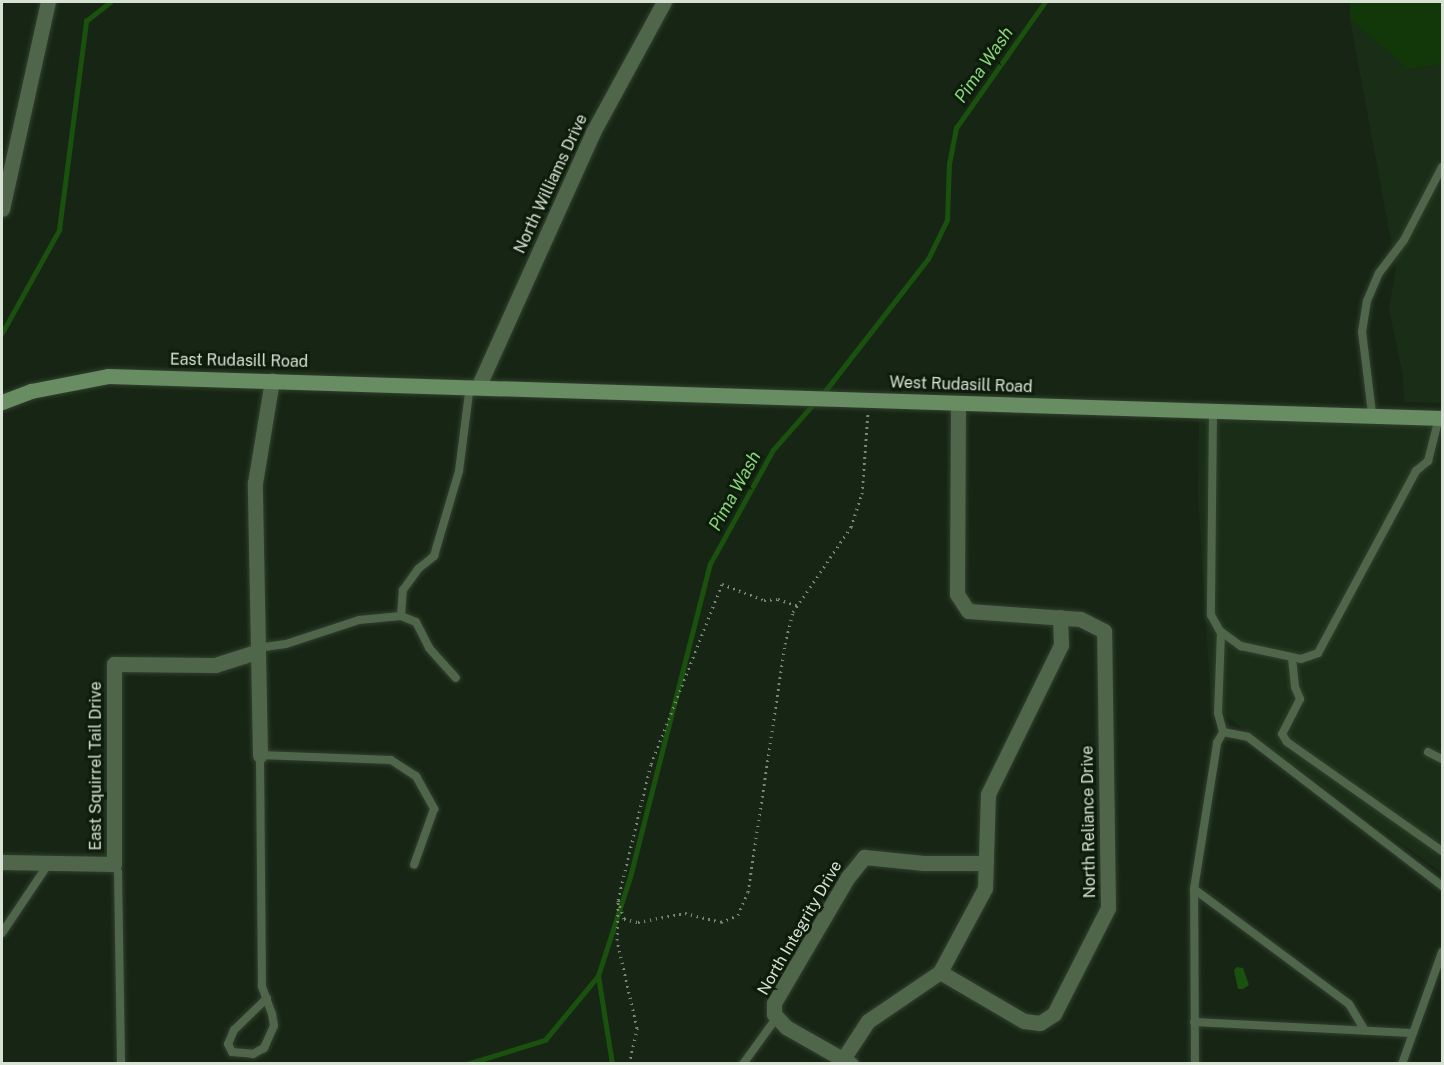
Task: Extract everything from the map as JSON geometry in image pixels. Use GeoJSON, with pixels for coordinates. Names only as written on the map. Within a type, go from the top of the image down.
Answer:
{"type":"FeatureCollection","features":[{"type":"Feature","properties":{"kind":"street"},"geometry":{"type":"LineString","coordinates":[[2,209],[48,2]]}},
{"type":"Feature","properties":{"kind":"street","name":"North Williams Drive"},"geometry":{"type":"LineString","coordinates":[[474,385],[593,132],[664,2]]}},
{"type":"Feature","properties":{"kind":"street","name":"East Rudasill Road"},"geometry":{"type":"LineString","coordinates":[[2,402],[32,391],[108,376],[474,385]]}},
{"type":"Feature","properties":{"kind":"street"},"geometry":{"type":"LineString","coordinates":[[260,755],[256,650],[255,483],[273,380]]}},
{"type":"Feature","properties":{"kind":"street","name":"West Rudasill Road"},"geometry":{"type":"LineString","coordinates":[[474,385],[958,404],[1372,413],[1441,418]]}},
{"type":"Feature","properties":{"kind":"street"},"geometry":{"type":"LineString","coordinates":[[847,1061],[868,1021],[940,972],[984,888],[988,794],[1061,645],[1060,617],[968,611],[957,594],[958,404]]}},
{"type":"Feature","properties":{"kind":"street","name":"North Reliance Drive"},"geometry":{"type":"LineString","coordinates":[[940,972],[1024,1021],[1040,1023],[1054,1014],[1108,908],[1104,631],[1080,619],[1060,617]]}},
{"type":"Feature","properties":{"kind":"street","name":"East Squirrel Tail Drive"},"geometry":{"type":"LineString","coordinates":[[2,862],[114,864],[114,664],[215,665],[256,650]]}},
{"type":"Feature","properties":{"kind":"street","name":"North Integrity Drive"},"geometry":{"type":"LineString","coordinates":[[847,1061],[777,1017],[774,1002],[848,877],[864,857],[924,863],[986,863]]}},
{"type":"Feature","properties":{"kind":"lane"},"geometry":{"type":"LineString","coordinates":[[1372,413],[1362,332],[1367,301],[1379,273],[1404,240],[1443,167]]}},
{"type":"Feature","properties":{"kind":"lane"},"geometry":{"type":"LineString","coordinates":[[401,616],[404,590],[434,556],[459,471],[474,385]]}},
{"type":"Feature","properties":{"kind":"lane"},"geometry":{"type":"LineString","coordinates":[[1213,411],[1211,615],[1221,632],[1241,646],[1292,658],[1318,653],[1416,471],[1428,461],[1441,418]]}},
{"type":"Feature","properties":{"kind":"lane"},"geometry":{"type":"LineString","coordinates":[[1432,445],[1443,445]]}},
{"type":"Feature","properties":{"kind":"lane"},"geometry":{"type":"LineString","coordinates":[[256,650],[286,644],[360,620],[401,616],[416,622],[429,648],[456,678]]}},
{"type":"Feature","properties":{"kind":"lane"},"geometry":{"type":"LineString","coordinates":[[1195,1064],[1194,889],[1217,743],[1223,732],[1218,713],[1221,632]]}},
{"type":"Feature","properties":{"kind":"lane"},"geometry":{"type":"LineString","coordinates":[[1292,658],[1295,687],[1300,699],[1282,734],[1287,742],[1443,851]]}},
{"type":"Feature","properties":{"kind":"lane"},"geometry":{"type":"LineString","coordinates":[[1223,732],[1248,737],[1443,886]]}},
{"type":"Feature","properties":{"kind":"lane"},"geometry":{"type":"LineString","coordinates":[[1428,752],[1443,759]]}},
{"type":"Feature","properties":{"kind":"lane"},"geometry":{"type":"LineString","coordinates":[[267,998],[234,1030],[228,1044],[232,1052],[253,1054],[264,1048],[274,1026],[267,998],[262,986],[260,755],[391,760],[416,776],[434,809],[414,865]]}},
{"type":"Feature","properties":{"kind":"lane"},"geometry":{"type":"LineString","coordinates":[[2,933],[49,863]]}},
{"type":"Feature","properties":{"kind":"lane"},"geometry":{"type":"LineString","coordinates":[[114,864],[118,872],[121,1064]]}},
{"type":"Feature","properties":{"kind":"lane"},"geometry":{"type":"LineString","coordinates":[[1194,889],[1349,1004],[1365,1031]]}},
{"type":"Feature","properties":{"kind":"lane"},"geometry":{"type":"LineString","coordinates":[[1402,1064],[1411,1033],[1443,952]]}},
{"type":"Feature","properties":{"kind":"lane"},"geometry":{"type":"LineString","coordinates":[[743,1064],[777,1017]]}},
{"type":"Feature","properties":{"kind":"lane"},"geometry":{"type":"LineString","coordinates":[[1194,1022],[1411,1033]]}},
{"type":"Feature","properties":{"kind":"path"},"geometry":{"type":"LineString","coordinates":[[618,900],[624,919],[638,922],[685,913],[721,922],[738,915],[748,892],[785,644],[798,606],[851,527],[862,494],[869,399]]}},
{"type":"Feature","properties":{"kind":"path"},"geometry":{"type":"LineString","coordinates":[[629,1064],[637,1029],[617,939],[618,900],[651,764],[722,584],[764,600],[778,599],[798,606]]}},
{"type":"Feature","properties":{"kind":"shaded area"},"geometry":{"type":"Polygon","coordinates":[[[1350,2],[1442,2],[1442,64],[1408,69],[1350,19],[1350,2]]]}},
{"type":"Feature","properties":{"kind":"shaded area"},"geometry":{"type":"Polygon","coordinates":[[[1350,19],[1408,69],[1442,64],[1442,403],[1404,402],[1403,376],[1389,309],[1396,268],[1350,19]]]}},
{"type":"Feature","properties":{"kind":"shaded area"},"geometry":{"type":"Polygon","coordinates":[[[1199,417],[1442,426],[1442,873],[1211,705],[1198,496],[1199,417]]]}},
{"type":"Feature","properties":{"kind":"shaded area"},"geometry":{"type":"Polygon","coordinates":[[[1237,967],[1243,968],[1249,985],[1243,989],[1238,989],[1234,970],[1237,967]]]}},
{"type":"Feature","properties":{"kind":"waterway"},"geometry":{"type":"LineString","coordinates":[[2,333],[59,230],[86,21],[110,2]]}},
{"type":"Feature","properties":{"kind":"waterway","name":"Pima Wash"},"geometry":{"type":"LineString","coordinates":[[822,395],[928,259],[947,220],[949,164],[956,128],[1045,2]]}},
{"type":"Feature","properties":{"kind":"waterway","name":"Pima Wash"},"geometry":{"type":"LineString","coordinates":[[612,1064],[598,976],[630,877],[710,564],[773,450],[816,401]]}},
{"type":"Feature","properties":{"kind":"waterway"},"geometry":{"type":"LineString","coordinates":[[467,1064],[545,1040],[598,976]]}}]}
